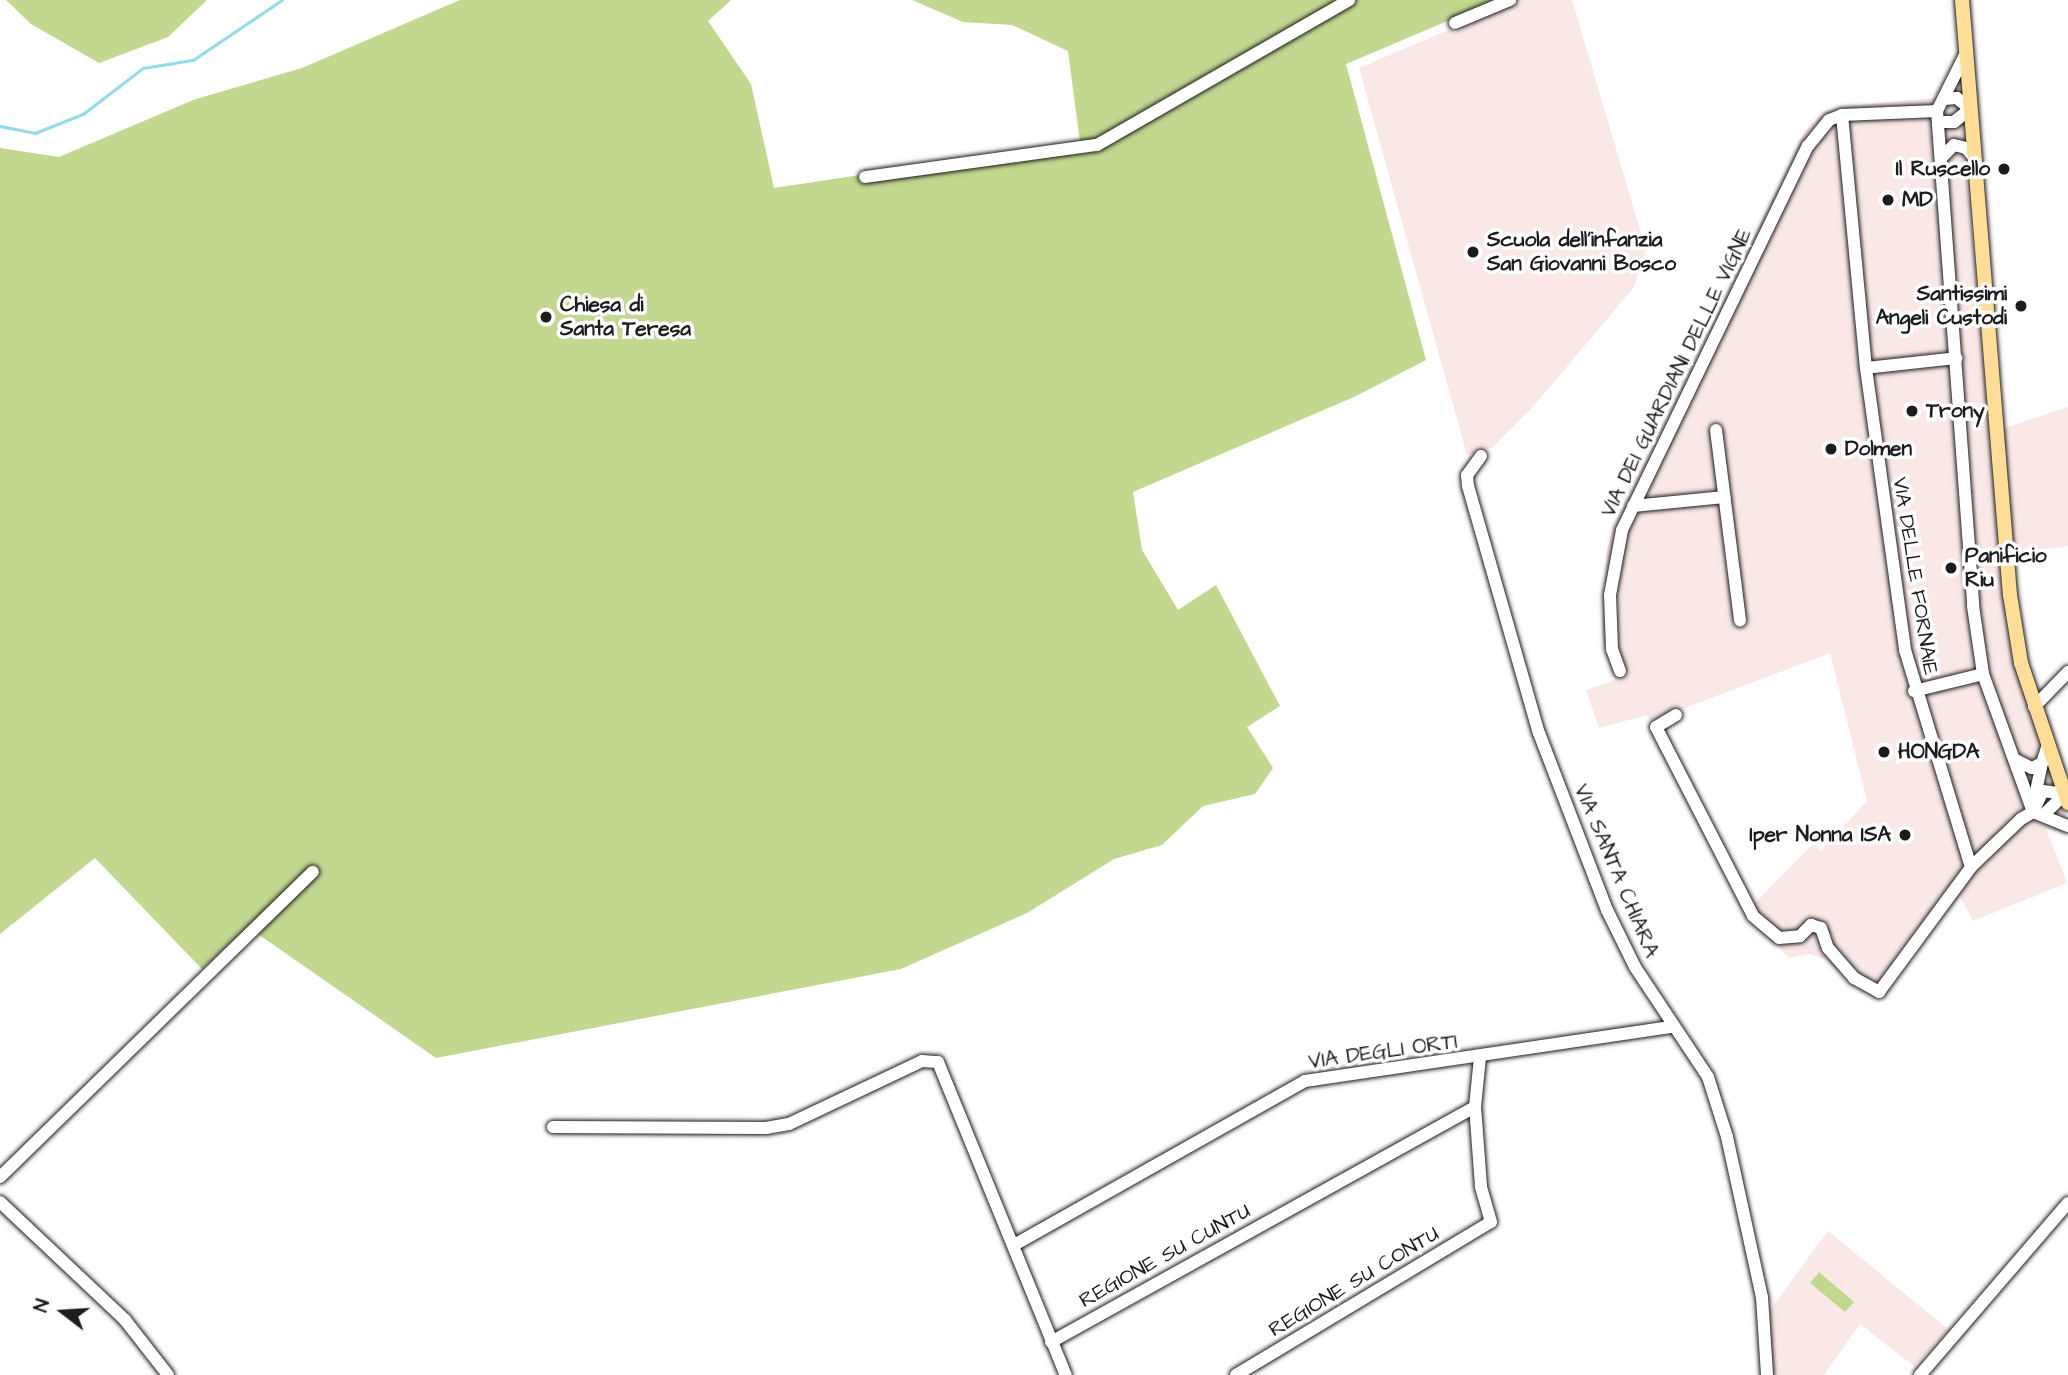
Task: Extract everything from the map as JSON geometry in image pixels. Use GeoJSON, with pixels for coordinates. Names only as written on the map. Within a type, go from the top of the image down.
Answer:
{"type":"FeatureCollection","features":[{"type":"Feature","properties":{"kind":"main road"},"geometry":{"type":"LineString","coordinates":[[1962,0],[2010,595],[2034,707],[2066,798]]}},
{"type":"Feature","properties":{"kind":"street"},"geometry":{"type":"LineString","coordinates":[[865,177],[1097,145],[1349,0]]}},
{"type":"Feature","properties":{"kind":"street"},"geometry":{"type":"LineString","coordinates":[[1455,23],[1510,0]]}},
{"type":"Feature","properties":{"kind":"street"},"geometry":{"type":"LineString","coordinates":[[1966,53],[1940,111],[1941,158],[1973,606],[1983,674],[2014,759],[2033,787],[2038,813]]}},
{"type":"Feature","properties":{"kind":"street"},"geometry":{"type":"LineString","coordinates":[[1842,115],[1940,111],[1965,102],[1970,109],[1954,122]]}},
{"type":"Feature","properties":{"kind":"street"},"geometry":{"type":"LineString","coordinates":[[1940,111],[1972,139]]}},
{"type":"Feature","properties":{"kind":"street","name":"VIA DELLE FORNAIE"},"geometry":{"type":"LineString","coordinates":[[1842,115],[1866,368],[1890,557],[1914,691],[1971,867]]}},
{"type":"Feature","properties":{"kind":"street","name":"VIA DEI GUARDIANI DELLE VIGNE"},"geometry":{"type":"LineString","coordinates":[[1620,671],[1612,649],[1610,595],[1615,554],[1633,506],[1808,146],[1829,120],[1842,115]]}},
{"type":"Feature","properties":{"kind":"street"},"geometry":{"type":"LineString","coordinates":[[1941,158],[1954,145],[1966,148],[1973,156]]}},
{"type":"Feature","properties":{"kind":"street"},"geometry":{"type":"LineString","coordinates":[[1866,368],[1956,358]]}},
{"type":"Feature","properties":{"kind":"street"},"geometry":{"type":"LineString","coordinates":[[1716,430],[1740,620]]}},
{"type":"Feature","properties":{"kind":"street","name":"VIA SANTA CHIARA"},"geometry":{"type":"LineString","coordinates":[[1481,456],[1467,475],[1468,486],[1539,733],[1607,910],[1672,1027],[1708,1077],[1727,1137],[1762,1297],[1767,1375]]}},
{"type":"Feature","properties":{"kind":"street"},"geometry":{"type":"LineString","coordinates":[[1633,506],[1724,497]]}},
{"type":"Feature","properties":{"kind":"street"},"geometry":{"type":"LineString","coordinates":[[2034,707],[2068,672]]}},
{"type":"Feature","properties":{"kind":"street"},"geometry":{"type":"LineString","coordinates":[[1914,691],[1983,674]]}},
{"type":"Feature","properties":{"kind":"street"},"geometry":{"type":"LineString","coordinates":[[1676,715],[1656,727],[1753,916],[1779,939],[1801,936],[1811,925],[1821,928],[1828,948],[1854,978],[1879,992],[1971,867],[2038,813],[2066,798]]}},
{"type":"Feature","properties":{"kind":"street"},"geometry":{"type":"LineString","coordinates":[[2038,813],[2033,787],[2048,745]]}},
{"type":"Feature","properties":{"kind":"street"},"geometry":{"type":"LineString","coordinates":[[2014,759],[2024,767],[2042,763]]}},
{"type":"Feature","properties":{"kind":"street"},"geometry":{"type":"LineString","coordinates":[[2033,787],[2066,798]]}},
{"type":"Feature","properties":{"kind":"street"},"geometry":{"type":"LineString","coordinates":[[2038,813],[2068,826]]}},
{"type":"Feature","properties":{"kind":"street"},"geometry":{"type":"LineString","coordinates":[[0,1177],[313,873]]}},
{"type":"Feature","properties":{"kind":"street","name":"VIA DEGLI ORTI"},"geometry":{"type":"LineString","coordinates":[[1014,1245],[1306,1082],[1480,1058],[1672,1027]]}},
{"type":"Feature","properties":{"kind":"street"},"geometry":{"type":"LineString","coordinates":[[1475,1107],[1480,1058]]}},
{"type":"Feature","properties":{"kind":"street"},"geometry":{"type":"LineString","coordinates":[[553,1127],[739,1128],[789,1124],[930,1059],[938,1062],[1066,1375]]}},
{"type":"Feature","properties":{"kind":"street","name":"REGIONE SU CUNTU"},"geometry":{"type":"LineString","coordinates":[[1051,1342],[1297,1203],[1475,1107]]}},
{"type":"Feature","properties":{"kind":"street","name":"REGIONE SU CONTU"},"geometry":{"type":"LineString","coordinates":[[1236,1375],[1491,1222],[1481,1186],[1475,1107]]}},
{"type":"Feature","properties":{"kind":"street"},"geometry":{"type":"LineString","coordinates":[[0,1202],[125,1320],[168,1375]]}},
{"type":"Feature","properties":{"kind":"street"},"geometry":{"type":"LineString","coordinates":[[1920,1375],[2068,1203]]}},
{"type":"Feature","properties":{"kind":"shaded area"},"geometry":{"type":"Polygon","coordinates":[[[1516,0],[1572,0],[1646,250],[1634,287],[1532,408],[1492,448],[1467,455],[1359,68],[1451,29],[1455,33],[1516,0]]]}},
{"type":"Feature","properties":{"kind":"shaded area"},"geometry":{"type":"Polygon","coordinates":[[[1959,96],[1990,433],[2068,407],[2068,546],[1999,556],[2012,649],[2068,824],[2068,834],[2046,829],[2067,883],[1973,921],[1960,896],[1883,988],[1863,991],[1825,959],[1809,954],[1789,958],[1750,918],[1750,908],[1814,843],[1821,851],[1867,801],[1830,653],[1650,721],[1647,715],[1599,728],[1586,690],[1615,680],[1602,634],[1607,550],[1613,527],[1805,131],[1824,112],[1846,106],[1959,96]]]}},
{"type":"Feature","properties":{"kind":"shaded area"},"geometry":{"type":"Polygon","coordinates":[[[1828,1231],[1949,1330],[1914,1366],[1860,1324],[1824,1375],[1770,1375],[1765,1317],[1828,1231]]]}},
{"type":"Feature","properties":{"kind":"green space"},"geometry":{"type":"Polygon","coordinates":[[[6,0],[207,0],[168,37],[99,63],[31,24],[6,0]]]}},
{"type":"Feature","properties":{"kind":"green space"},"geometry":{"type":"Polygon","coordinates":[[[460,0],[731,0],[708,21],[751,84],[774,188],[1080,142],[1068,51],[1012,25],[963,22],[912,0],[1497,0],[1346,64],[1426,360],[1354,397],[1133,492],[1142,550],[1178,610],[1216,585],[1280,706],[1247,727],[1273,768],[1255,794],[1203,806],[1162,845],[1114,859],[1027,913],[901,969],[436,1058],[248,927],[202,969],[95,858],[0,934],[0,148],[59,157],[193,100],[302,68],[460,0]]]}},
{"type":"Feature","properties":{"kind":"green space"},"geometry":{"type":"Polygon","coordinates":[[[1819,1272],[1854,1302],[1845,1312],[1810,1283],[1819,1272]]]}},
{"type":"Feature","properties":{"kind":"waterway"},"geometry":{"type":"LineString","coordinates":[[0,126],[35,133],[83,114],[143,68],[193,60],[282,0]]}},
{"type":"Feature","properties":{"kind":"place","name":"Il Ruscello"},"geometry":{"type":"Point","coordinates":[2004,169]}},
{"type":"Feature","properties":{"kind":"place","name":"MD"},"geometry":{"type":"Point","coordinates":[1888,200]}},
{"type":"Feature","properties":{"kind":"place","name":"Scuola dell'infanzia San Giovanni Bosco"},"geometry":{"type":"Point","coordinates":[1473,252]}},
{"type":"Feature","properties":{"kind":"place","name":"Santissimi Angeli Custodi"},"geometry":{"type":"Point","coordinates":[2021,306]}},
{"type":"Feature","properties":{"kind":"place","name":"Chiesa di Santa Teresa"},"geometry":{"type":"Point","coordinates":[546,317]}},
{"type":"Feature","properties":{"kind":"place","name":"Trony"},"geometry":{"type":"Point","coordinates":[1912,411]}},
{"type":"Feature","properties":{"kind":"place","name":"Dolmen"},"geometry":{"type":"Point","coordinates":[1831,449]}},
{"type":"Feature","properties":{"kind":"place","name":"Panificio Riu"},"geometry":{"type":"Point","coordinates":[1951,568]}},
{"type":"Feature","properties":{"kind":"place","name":"HONGDA"},"geometry":{"type":"Point","coordinates":[1884,752]}},
{"type":"Feature","properties":{"kind":"place","name":"Iper Nonna ISA"},"geometry":{"type":"Point","coordinates":[1905,835]}}]}
